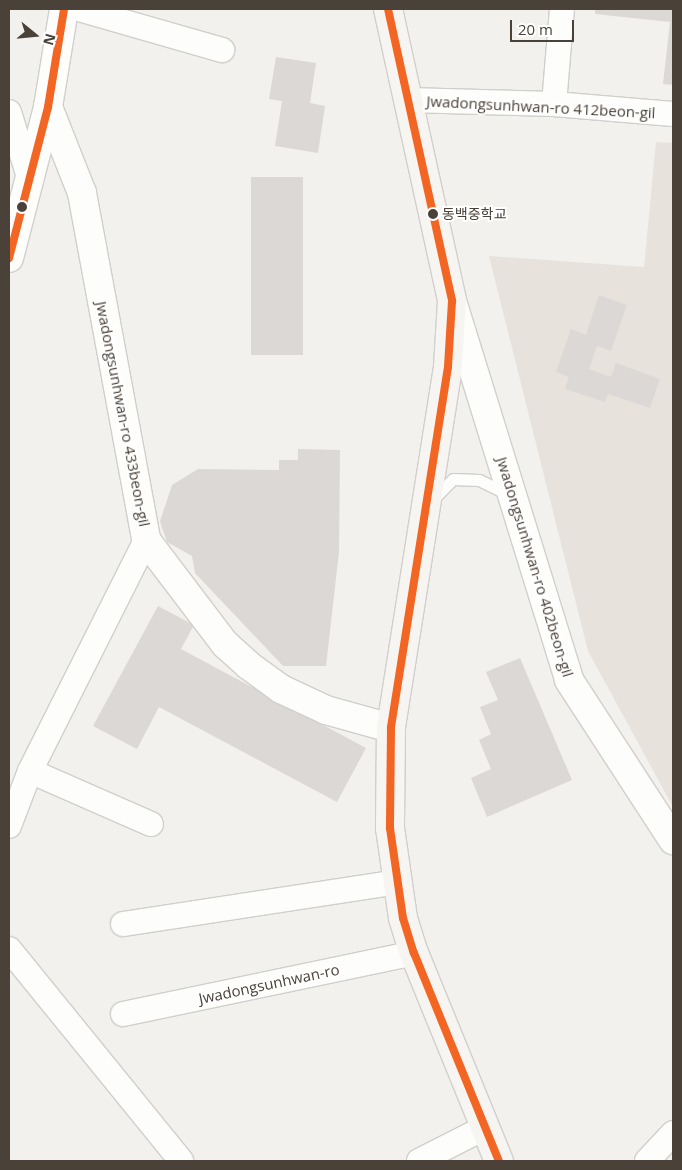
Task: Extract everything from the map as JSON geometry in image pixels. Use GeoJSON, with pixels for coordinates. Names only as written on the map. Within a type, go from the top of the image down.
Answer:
{"type":"FeatureCollection","features":[{"type":"Feature","properties":{"kind":"main road"},"geometry":{"type":"LineString","coordinates":[[388,9],[452,301],[427,506],[391,728],[390,828],[397,882],[414,953],[499,1161]]}},
{"type":"Feature","properties":{"kind":"street"},"geometry":{"type":"LineString","coordinates":[[9,258],[48,107],[64,9]]}},
{"type":"Feature","properties":{"kind":"street"},"geometry":{"type":"LineString","coordinates":[[79,9],[222,50]]}},
{"type":"Feature","properties":{"kind":"street"},"geometry":{"type":"LineString","coordinates":[[554,104],[562,9]]}},
{"type":"Feature","properties":{"kind":"street","name":"Jwadongsunhwan-ro 412beon-gil"},"geometry":{"type":"LineString","coordinates":[[408,100],[554,104],[673,114]]}},
{"type":"Feature","properties":{"kind":"street","name":"Jwadongsunhwan-ro 433beon-gil"},"geometry":{"type":"LineString","coordinates":[[48,107],[82,193],[146,540],[225,644],[248,665],[281,689],[326,710],[391,728]]}},
{"type":"Feature","properties":{"kind":"street"},"geometry":{"type":"LineString","coordinates":[[9,112],[29,177]]}},
{"type":"Feature","properties":{"kind":"street","name":"Jwadongsunhwan-ro 402beon-gil"},"geometry":{"type":"LineString","coordinates":[[452,301],[515,498],[569,680],[673,840]]}},
{"type":"Feature","properties":{"kind":"street"},"geometry":{"type":"LineString","coordinates":[[9,826],[30,771],[146,540]]}},
{"type":"Feature","properties":{"kind":"street"},"geometry":{"type":"LineString","coordinates":[[30,771],[151,824]]}},
{"type":"Feature","properties":{"kind":"street"},"geometry":{"type":"LineString","coordinates":[[123,924],[397,882]]}},
{"type":"Feature","properties":{"kind":"street"},"geometry":{"type":"LineString","coordinates":[[9,949],[181,1161]]}},
{"type":"Feature","properties":{"kind":"street","name":"Jwadongsunhwan-ro"},"geometry":{"type":"LineString","coordinates":[[123,1014],[414,953]]}},
{"type":"Feature","properties":{"kind":"street"},"geometry":{"type":"LineString","coordinates":[[419,1161],[484,1128]]}},
{"type":"Feature","properties":{"kind":"street"},"geometry":{"type":"LineString","coordinates":[[647,1161],[673,1132]]}},
{"type":"Feature","properties":{"kind":"lane"},"geometry":{"type":"LineString","coordinates":[[427,506],[453,479],[479,480],[515,498]]}},
{"type":"Feature","properties":{"kind":"shaded area"},"geometry":{"type":"Polygon","coordinates":[[[656,142],[673,143],[673,807],[588,651],[489,256],[644,267],[656,142]]]}},
{"type":"Feature","properties":{"kind":"building"},"geometry":{"type":"Polygon","coordinates":[[[595,9],[673,9],[673,85],[663,84],[670,22],[595,14],[595,9]]]}},
{"type":"Feature","properties":{"kind":"building"},"geometry":{"type":"Polygon","coordinates":[[[276,57],[316,63],[310,103],[325,106],[318,153],[275,146],[282,101],[269,99],[276,57]]]}},
{"type":"Feature","properties":{"kind":"building"},"geometry":{"type":"Polygon","coordinates":[[[251,177],[303,177],[303,355],[251,355],[251,177]]]}},
{"type":"Feature","properties":{"kind":"building"},"geometry":{"type":"Polygon","coordinates":[[[599,295],[627,305],[611,351],[597,346],[589,369],[611,377],[616,363],[660,379],[650,408],[608,394],[605,402],[565,389],[569,377],[556,372],[571,329],[586,335],[599,295]]]}},
{"type":"Feature","properties":{"kind":"building"},"geometry":{"type":"Polygon","coordinates":[[[298,449],[340,450],[339,552],[326,666],[283,666],[195,573],[192,556],[167,542],[160,521],[172,485],[198,469],[279,470],[279,460],[298,460],[298,449]]]}},
{"type":"Feature","properties":{"kind":"building"},"geometry":{"type":"Polygon","coordinates":[[[158,606],[194,625],[181,649],[366,748],[337,802],[159,707],[137,749],[93,726],[158,606]]]}},
{"type":"Feature","properties":{"kind":"building"},"geometry":{"type":"Polygon","coordinates":[[[520,658],[572,780],[487,817],[471,778],[491,769],[479,740],[491,734],[480,707],[498,700],[486,672],[520,658]]]}},
{"type":"Feature","properties":{"kind":"transit line"},"geometry":{"type":"LineString","coordinates":[[9,258],[48,107],[64,9]]}},
{"type":"Feature","properties":{"kind":"transit line"},"geometry":{"type":"LineString","coordinates":[[388,9],[452,301],[448,367],[391,728],[390,828],[403,918],[414,953],[499,1161]]}},
{"type":"Feature","properties":{"kind":"place","name":"동백중학교"},"geometry":{"type":"Point","coordinates":[433,214]}}]}
